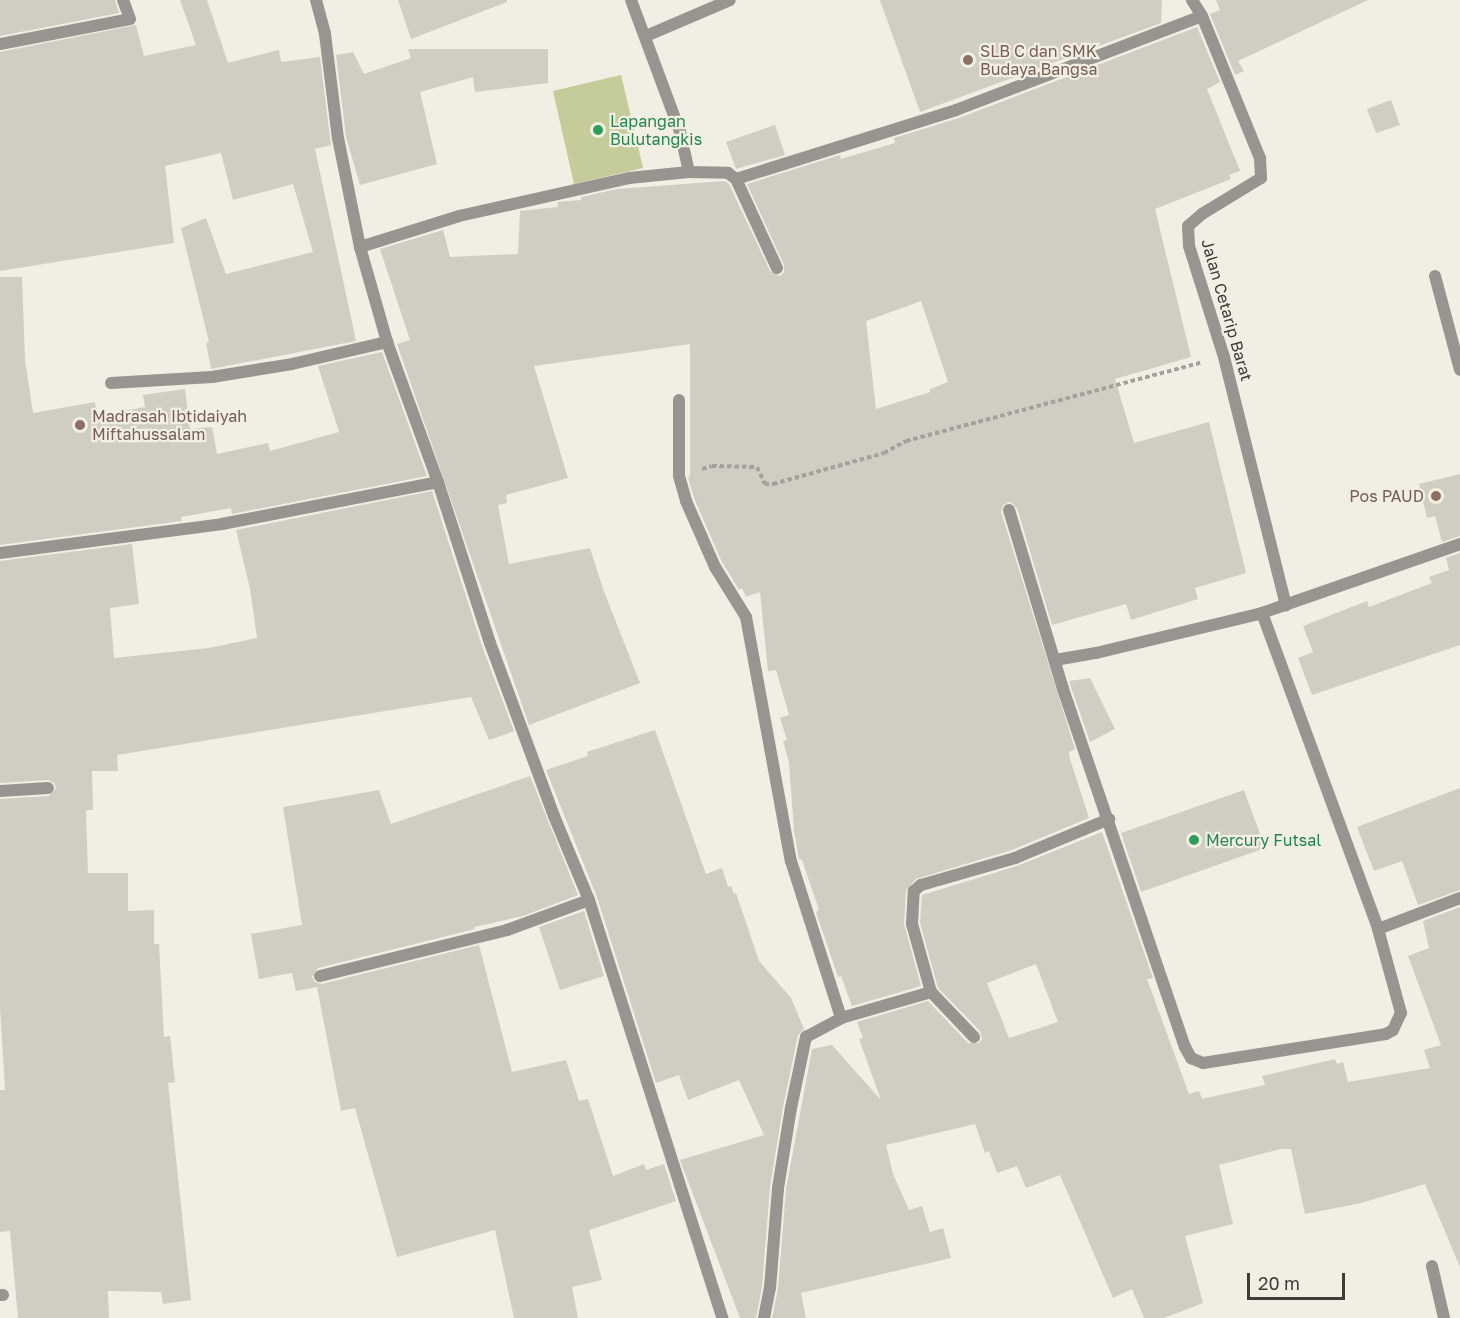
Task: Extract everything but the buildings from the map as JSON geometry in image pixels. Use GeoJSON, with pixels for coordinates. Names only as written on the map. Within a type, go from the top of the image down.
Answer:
{"type":"FeatureCollection","features":[{"type":"Feature","properties":{"kind":"street"},"geometry":{"type":"LineString","coordinates":[[0,44],[130,19],[123,0]]}},
{"type":"Feature","properties":{"kind":"street"},"geometry":{"type":"LineString","coordinates":[[316,0],[325,34],[338,138],[360,247],[387,342],[438,482],[490,643],[554,816],[590,900],[722,1318]]}},
{"type":"Feature","properties":{"kind":"street"},"geometry":{"type":"LineString","coordinates":[[631,0],[680,132],[689,172]]}},
{"type":"Feature","properties":{"kind":"street"},"geometry":{"type":"LineString","coordinates":[[646,36],[729,0]]}},
{"type":"Feature","properties":{"kind":"street","name":"Jalan Cetarip Barat"},"geometry":{"type":"LineString","coordinates":[[1192,0],[1202,16],[1260,158],[1261,178],[1202,214],[1188,226],[1189,246],[1224,357],[1286,604]]}},
{"type":"Feature","properties":{"kind":"street"},"geometry":{"type":"LineString","coordinates":[[736,179],[956,110],[1202,16]]}},
{"type":"Feature","properties":{"kind":"street"},"geometry":{"type":"LineString","coordinates":[[360,247],[470,213],[629,178],[689,172],[728,173],[736,179],[777,268]]}},
{"type":"Feature","properties":{"kind":"street"},"geometry":{"type":"LineString","coordinates":[[1436,276],[1460,370]]}},
{"type":"Feature","properties":{"kind":"street"},"geometry":{"type":"LineString","coordinates":[[111,383],[212,377],[292,364],[387,342]]}},
{"type":"Feature","properties":{"kind":"street"},"geometry":{"type":"LineString","coordinates":[[679,400],[679,476],[686,501],[715,567],[746,617],[791,861],[841,1018]]}},
{"type":"Feature","properties":{"kind":"street"},"geometry":{"type":"LineString","coordinates":[[0,553],[222,525],[438,482]]}},
{"type":"Feature","properties":{"kind":"street"},"geometry":{"type":"LineString","coordinates":[[1009,510],[1055,660],[1185,1047],[1197,1062],[1393,1030],[1401,1013],[1378,929],[1262,613]]}},
{"type":"Feature","properties":{"kind":"street"},"geometry":{"type":"LineString","coordinates":[[1055,660],[1096,653],[1262,613],[1460,544]]}},
{"type":"Feature","properties":{"kind":"street"},"geometry":{"type":"LineString","coordinates":[[0,791],[48,788]]}},
{"type":"Feature","properties":{"kind":"street"},"geometry":{"type":"LineString","coordinates":[[974,1037],[931,992],[912,924],[914,891],[921,885],[1015,858],[1109,819]]}},
{"type":"Feature","properties":{"kind":"street"},"geometry":{"type":"LineString","coordinates":[[1378,929],[1460,898]]}},
{"type":"Feature","properties":{"kind":"street"},"geometry":{"type":"LineString","coordinates":[[320,976],[507,930],[590,900]]}},
{"type":"Feature","properties":{"kind":"street"},"geometry":{"type":"LineString","coordinates":[[764,1318],[770,1288],[778,1188],[806,1037],[841,1018],[931,992]]}},
{"type":"Feature","properties":{"kind":"street"},"geometry":{"type":"LineString","coordinates":[[1432,1266],[1444,1318]]}},
{"type":"Feature","properties":{"kind":"path"},"geometry":{"type":"LineString","coordinates":[[679,476],[712,466],[757,466],[765,484],[773,484],[884,453],[906,441],[1224,357]]}},
{"type":"Feature","properties":{"kind":"green space","name":"Lapangan Bulutangkis"},"geometry":{"type":"Polygon","coordinates":[[[621,75],[643,168],[574,184],[553,91],[621,75]]]}},
{"type":"Feature","properties":{"kind":"place","name":"SLB C dan SMK Budaya Bangsa"},"geometry":{"type":"Point","coordinates":[968,60]}},
{"type":"Feature","properties":{"kind":"place","name":"Lapangan Bulutangkis"},"geometry":{"type":"Point","coordinates":[598,130]}},
{"type":"Feature","properties":{"kind":"place","name":"Madrasah Ibtidaiyah Miftahussalam"},"geometry":{"type":"Point","coordinates":[80,425]}},
{"type":"Feature","properties":{"kind":"place","name":"Pos PAUD"},"geometry":{"type":"Point","coordinates":[1436,496]}},
{"type":"Feature","properties":{"kind":"place","name":"Mercury Futsal"},"geometry":{"type":"Point","coordinates":[1194,840]}}]}
